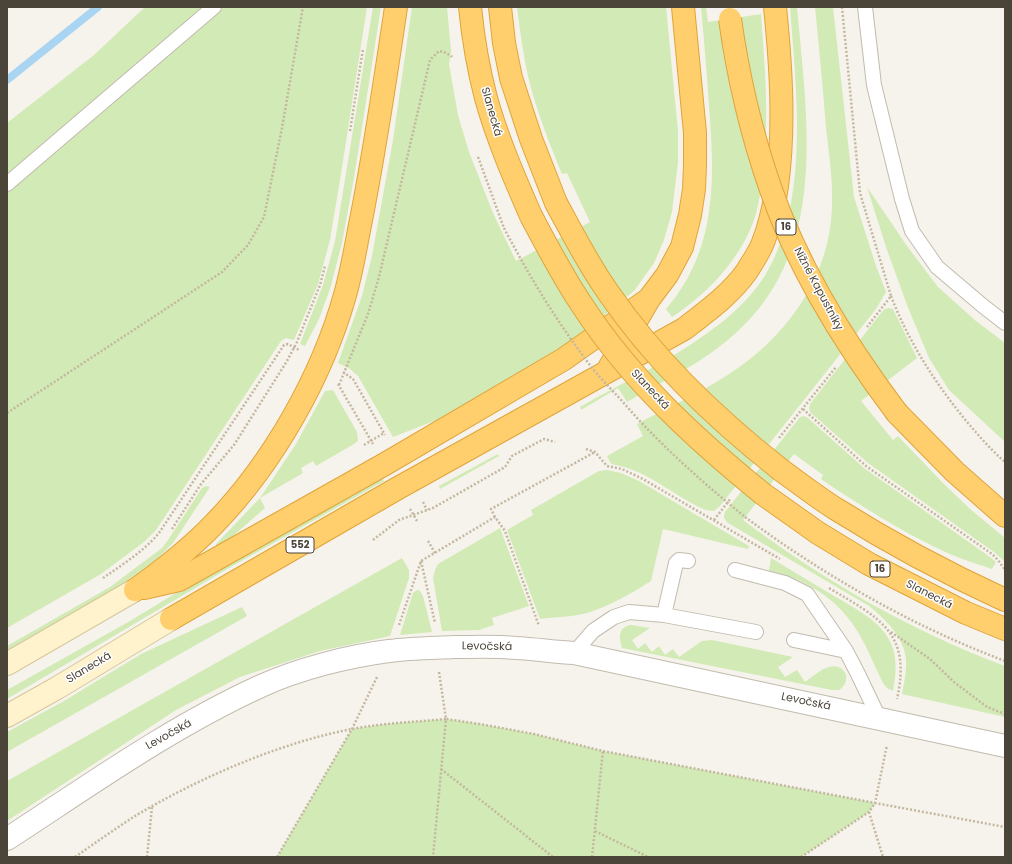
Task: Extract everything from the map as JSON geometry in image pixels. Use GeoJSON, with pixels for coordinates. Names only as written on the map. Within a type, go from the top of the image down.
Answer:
{"type":"FeatureCollection","features":[{"type":"Feature","properties":{"kind":"highway"},"geometry":{"type":"LineString","coordinates":[[135,590],[170,565],[193,545],[234,503],[265,463],[284,433],[314,375],[330,338],[347,288],[369,180],[396,7]]}},
{"type":"Feature","properties":{"kind":"highway","name":"Slanecká"},"geometry":{"type":"LineString","coordinates":[[470,7],[473,38],[486,98],[504,152],[531,216],[562,274],[583,307],[622,359],[663,405],[698,440],[763,494],[818,533],[869,564],[966,613],[1005,629]]}},
{"type":"Feature","properties":{"kind":"highway"},"geometry":{"type":"LineString","coordinates":[[500,7],[504,43],[512,78],[531,139],[556,203],[594,271],[609,294],[636,330],[680,382],[752,448],[780,470],[835,508],[934,566],[1005,600]]}},
{"type":"Feature","properties":{"kind":"highway"},"geometry":{"type":"LineString","coordinates":[[606,373],[649,300],[667,276],[682,247],[690,215],[694,189],[695,133],[683,7]]}},
{"type":"Feature","properties":{"kind":"highway"},"geometry":{"type":"LineString","coordinates":[[606,373],[684,329],[705,313],[727,293],[746,272],[762,245],[770,222],[781,159],[782,116],[775,7]]}},
{"type":"Feature","properties":{"kind":"highway","name":"Nižné Kapustníky"},"geometry":{"type":"LineString","coordinates":[[729,13],[737,65],[746,108],[770,188],[799,257],[836,324],[897,413],[955,472],[1005,516]]}},
{"type":"Feature","properties":{"kind":"highway"},"geometry":{"type":"LineString","coordinates":[[135,590],[179,580],[564,359],[649,300]]}},
{"type":"Feature","properties":{"kind":"highway","name":"552"},"geometry":{"type":"LineString","coordinates":[[171,619],[398,488],[606,373]]}},
{"type":"Feature","properties":{"kind":"main road"},"geometry":{"type":"LineString","coordinates":[[7,664],[135,590]]}},
{"type":"Feature","properties":{"kind":"main road","name":"Slanecká"},"geometry":{"type":"LineString","coordinates":[[7,716],[57,688],[171,619]]}},
{"type":"Feature","properties":{"kind":"street","name":"Levočská"},"geometry":{"type":"LineString","coordinates":[[7,839],[144,749],[224,704],[256,688],[304,671],[345,659],[390,651],[468,647],[515,648],[574,653],[1005,746]]}},
{"type":"Feature","properties":{"kind":"lane"},"geometry":{"type":"LineString","coordinates":[[7,184],[214,7]]}},
{"type":"Feature","properties":{"kind":"lane"},"geometry":{"type":"LineString","coordinates":[[865,7],[874,85],[902,199],[912,231],[937,267],[1005,323]]}},
{"type":"Feature","properties":{"kind":"lane"},"geometry":{"type":"LineString","coordinates":[[664,615],[676,563],[679,560],[688,561]]}},
{"type":"Feature","properties":{"kind":"lane"},"geometry":{"type":"LineString","coordinates":[[735,570],[785,583],[807,594],[846,651],[879,718]]}},
{"type":"Feature","properties":{"kind":"lane"},"geometry":{"type":"LineString","coordinates":[[574,653],[593,631],[614,617],[628,612],[664,615],[756,632]]}},
{"type":"Feature","properties":{"kind":"lane"},"geometry":{"type":"LineString","coordinates":[[794,640],[846,651]]}},
{"type":"Feature","properties":{"kind":"path"},"geometry":{"type":"LineString","coordinates":[[7,413],[222,272],[248,245],[264,217],[282,128],[303,7]]}},
{"type":"Feature","properties":{"kind":"path"},"geometry":{"type":"LineString","coordinates":[[842,7],[860,193],[897,313],[921,359],[947,398],[992,450],[1005,462]]}},
{"type":"Feature","properties":{"kind":"path"},"geometry":{"type":"LineString","coordinates":[[349,136],[364,45]]}},
{"type":"Feature","properties":{"kind":"path"},"geometry":{"type":"LineString","coordinates":[[339,385],[368,314],[379,277],[430,60],[439,51],[444,52]]}},
{"type":"Feature","properties":{"kind":"path"},"geometry":{"type":"LineString","coordinates":[[169,533],[201,484],[238,440],[286,361],[294,347],[320,285],[326,262]]}},
{"type":"Feature","properties":{"kind":"path"},"geometry":{"type":"LineString","coordinates":[[864,330],[891,296]]}},
{"type":"Feature","properties":{"kind":"path"},"geometry":{"type":"LineString","coordinates":[[98,581],[135,555],[156,536],[284,345],[288,344],[301,351]]}},
{"type":"Feature","properties":{"kind":"path"},"geometry":{"type":"LineString","coordinates":[[286,361],[292,364]]}},
{"type":"Feature","properties":{"kind":"path"},"geometry":{"type":"LineString","coordinates":[[778,440],[836,366]]}},
{"type":"Feature","properties":{"kind":"path"},"geometry":{"type":"LineString","coordinates":[[339,370],[353,379],[388,440]]}},
{"type":"Feature","properties":{"kind":"path"},"geometry":{"type":"LineString","coordinates":[[336,384],[339,385],[374,446]]}},
{"type":"Feature","properties":{"kind":"path"},"geometry":{"type":"LineString","coordinates":[[803,409],[861,462],[992,554],[1004,570]]}},
{"type":"Feature","properties":{"kind":"path"},"geometry":{"type":"LineString","coordinates":[[364,445],[384,433]]}},
{"type":"Feature","properties":{"kind":"path"},"geometry":{"type":"LineString","coordinates":[[373,540],[399,520],[433,508],[505,467],[512,456],[544,439],[555,442]]}},
{"type":"Feature","properties":{"kind":"path"},"geometry":{"type":"LineString","coordinates":[[586,449],[595,452],[607,466],[622,469],[641,478],[714,520],[734,495]]}},
{"type":"Feature","properties":{"kind":"path"},"geometry":{"type":"LineString","coordinates":[[548,652],[504,531],[491,509],[595,452]]}},
{"type":"Feature","properties":{"kind":"path"},"geometry":{"type":"LineString","coordinates":[[407,504],[417,521]]}},
{"type":"Feature","properties":{"kind":"path"},"geometry":{"type":"LineString","coordinates":[[277,857],[352,729],[390,651],[421,561],[495,516]]}},
{"type":"Feature","properties":{"kind":"path"},"geometry":{"type":"LineString","coordinates":[[745,517],[806,560],[861,593],[954,640],[1005,661]]}},
{"type":"Feature","properties":{"kind":"path"},"geometry":{"type":"LineString","coordinates":[[428,541],[435,552]]}},
{"type":"Feature","properties":{"kind":"path"},"geometry":{"type":"LineString","coordinates":[[889,631],[930,658],[954,682],[987,707],[1005,714]]}},
{"type":"Feature","properties":{"kind":"path"},"geometry":{"type":"LineString","coordinates":[[433,857],[446,719]]}},
{"type":"Feature","properties":{"kind":"path"},"geometry":{"type":"LineString","coordinates":[[75,857],[135,816],[211,777],[257,757],[293,744],[352,729],[385,724],[446,719],[526,732],[603,751],[1005,827]]}},
{"type":"Feature","properties":{"kind":"path"},"geometry":{"type":"LineString","coordinates":[[592,857],[603,751]]}},
{"type":"Feature","properties":{"kind":"path"},"geometry":{"type":"LineString","coordinates":[[441,769],[553,857]]}},
{"type":"Feature","properties":{"kind":"path"},"geometry":{"type":"LineString","coordinates":[[801,857],[869,812],[875,803]]}},
{"type":"Feature","properties":{"kind":"path"},"geometry":{"type":"LineString","coordinates":[[147,857],[152,807]]}},
{"type":"Feature","properties":{"kind":"path"},"geometry":{"type":"LineString","coordinates":[[869,812],[882,857]]}},
{"type":"Feature","properties":{"kind":"path"},"geometry":{"type":"LineString","coordinates":[[595,831],[648,857]]}},
{"type":"Feature","properties":{"kind":"green space"},"geometry":{"type":"Polygon","coordinates":[[[145,7],[208,7],[217,10],[222,7],[367,7],[330,240],[318,284],[294,340],[286,338],[281,341],[156,530],[144,542],[101,574],[7,628],[7,123],[94,55],[145,7]]]}},
{"type":"Feature","properties":{"kind":"green space"},"geometry":{"type":"Polygon","coordinates":[[[373,7],[381,7],[354,178],[342,243],[330,289],[319,319],[305,346],[300,344],[323,285],[335,241],[373,7]]]}},
{"type":"Feature","properties":{"kind":"green space"},"geometry":{"type":"Polygon","coordinates":[[[412,7],[447,7],[451,51],[449,64],[458,115],[469,152],[493,213],[516,261],[590,222],[567,173],[562,174],[539,114],[526,68],[517,7],[666,7],[678,131],[678,162],[672,212],[664,240],[654,263],[634,291],[568,345],[442,418],[393,437],[358,376],[350,369],[338,363],[362,296],[372,256],[393,140],[412,7]]]}},
{"type":"Feature","properties":{"kind":"green space"},"geometry":{"type":"Polygon","coordinates":[[[701,7],[706,7],[708,22],[761,14],[766,98],[766,139],[760,193],[756,212],[743,243],[727,268],[707,290],[672,317],[666,309],[683,287],[695,263],[704,239],[709,213],[712,161],[711,134],[701,7]]]}},
{"type":"Feature","properties":{"kind":"green space"},"geometry":{"type":"Polygon","coordinates":[[[790,7],[797,7],[805,101],[807,148],[804,194],[795,237],[779,278],[753,316],[705,357],[627,402],[618,388],[581,410],[580,407],[668,359],[716,327],[745,301],[767,272],[781,243],[790,211],[795,177],[797,107],[790,7]]]}},
{"type":"Feature","properties":{"kind":"green space"},"geometry":{"type":"Polygon","coordinates":[[[815,7],[833,7],[854,197],[886,292],[876,309],[720,506],[714,511],[706,510],[637,471],[611,464],[607,456],[643,436],[637,424],[714,384],[757,353],[775,337],[791,318],[815,277],[824,255],[830,231],[832,187],[815,7]]]}},
{"type":"Feature","properties":{"kind":"green space"},"geometry":{"type":"Polygon","coordinates":[[[867,187],[907,246],[938,287],[976,321],[1005,343],[1005,442],[949,390],[929,358],[907,305],[887,250],[867,187]]]}},
{"type":"Feature","properties":{"kind":"green space"},"geometry":{"type":"Polygon","coordinates":[[[885,309],[893,309],[917,358],[861,401],[893,440],[898,436],[970,509],[1005,538],[1005,562],[994,552],[868,463],[811,413],[809,409],[810,404],[881,313],[885,309]]]}},
{"type":"Feature","properties":{"kind":"green space"},"geometry":{"type":"Polygon","coordinates":[[[333,390],[357,432],[358,441],[316,466],[313,461],[301,468],[303,473],[260,498],[296,444],[325,391],[333,390]]]}},
{"type":"Feature","properties":{"kind":"green space"},"geometry":{"type":"Polygon","coordinates":[[[804,416],[864,468],[990,557],[996,562],[992,569],[947,553],[895,526],[821,479],[823,475],[794,454],[743,520],[804,563],[869,602],[936,637],[1005,666],[1005,717],[902,694],[906,659],[902,643],[893,629],[881,617],[869,606],[728,523],[724,517],[725,512],[800,417],[804,416]]]}},
{"type":"Feature","properties":{"kind":"green space"},"geometry":{"type":"Polygon","coordinates":[[[498,454],[499,456],[440,489],[439,486],[498,454]]]}},
{"type":"Feature","properties":{"kind":"green space"},"geometry":{"type":"Polygon","coordinates":[[[607,470],[621,473],[639,481],[749,546],[748,549],[663,529],[651,581],[620,599],[587,613],[540,619],[507,530],[533,515],[531,510],[599,471],[607,470]]]}},
{"type":"Feature","properties":{"kind":"green space"},"geometry":{"type":"Polygon","coordinates":[[[380,475],[384,481],[229,568],[7,699],[7,690],[130,621],[227,562],[380,475]]]}},
{"type":"Feature","properties":{"kind":"green space"},"geometry":{"type":"Polygon","coordinates":[[[206,486],[210,487],[173,543],[157,559],[113,591],[7,652],[7,646],[110,587],[162,548],[202,488],[206,486]]]}},
{"type":"Feature","properties":{"kind":"green space"},"geometry":{"type":"Polygon","coordinates":[[[260,498],[265,508],[224,544],[217,547],[216,544],[260,498]]]}},
{"type":"Feature","properties":{"kind":"green space"},"geometry":{"type":"Polygon","coordinates":[[[500,528],[529,606],[492,618],[494,625],[479,630],[442,631],[433,578],[438,564],[500,528]]]}},
{"type":"Feature","properties":{"kind":"green space"},"geometry":{"type":"Polygon","coordinates":[[[402,558],[409,570],[409,578],[390,636],[320,651],[240,677],[176,710],[7,821],[7,781],[402,558]]]}},
{"type":"Feature","properties":{"kind":"green space"},"geometry":{"type":"Polygon","coordinates":[[[771,558],[875,622],[891,643],[895,656],[896,672],[893,691],[887,688],[883,683],[861,637],[844,613],[826,596],[815,589],[793,578],[769,571],[771,558]]]}},
{"type":"Feature","properties":{"kind":"green space"},"geometry":{"type":"Polygon","coordinates":[[[417,590],[420,591],[423,596],[432,632],[400,635],[413,593],[417,590]]]}},
{"type":"Feature","properties":{"kind":"green space"},"geometry":{"type":"Polygon","coordinates":[[[242,607],[247,616],[7,752],[7,732],[64,701],[141,654],[242,607]]]}},
{"type":"Feature","properties":{"kind":"green space"},"geometry":{"type":"Polygon","coordinates":[[[631,625],[650,628],[632,640],[638,649],[645,643],[652,652],[659,646],[665,655],[673,649],[679,657],[702,641],[712,640],[793,657],[778,667],[785,677],[797,670],[805,682],[823,669],[835,666],[843,670],[846,677],[846,682],[839,690],[832,690],[622,648],[620,633],[624,628],[631,625]]]}},
{"type":"Feature","properties":{"kind":"green space"},"geometry":{"type":"Polygon","coordinates":[[[446,719],[534,734],[603,751],[875,803],[869,812],[801,857],[277,857],[352,729],[385,724],[446,719]]]}},
{"type":"Feature","properties":{"kind":"waterway"},"geometry":{"type":"LineString","coordinates":[[7,80],[98,7]]}}]}
